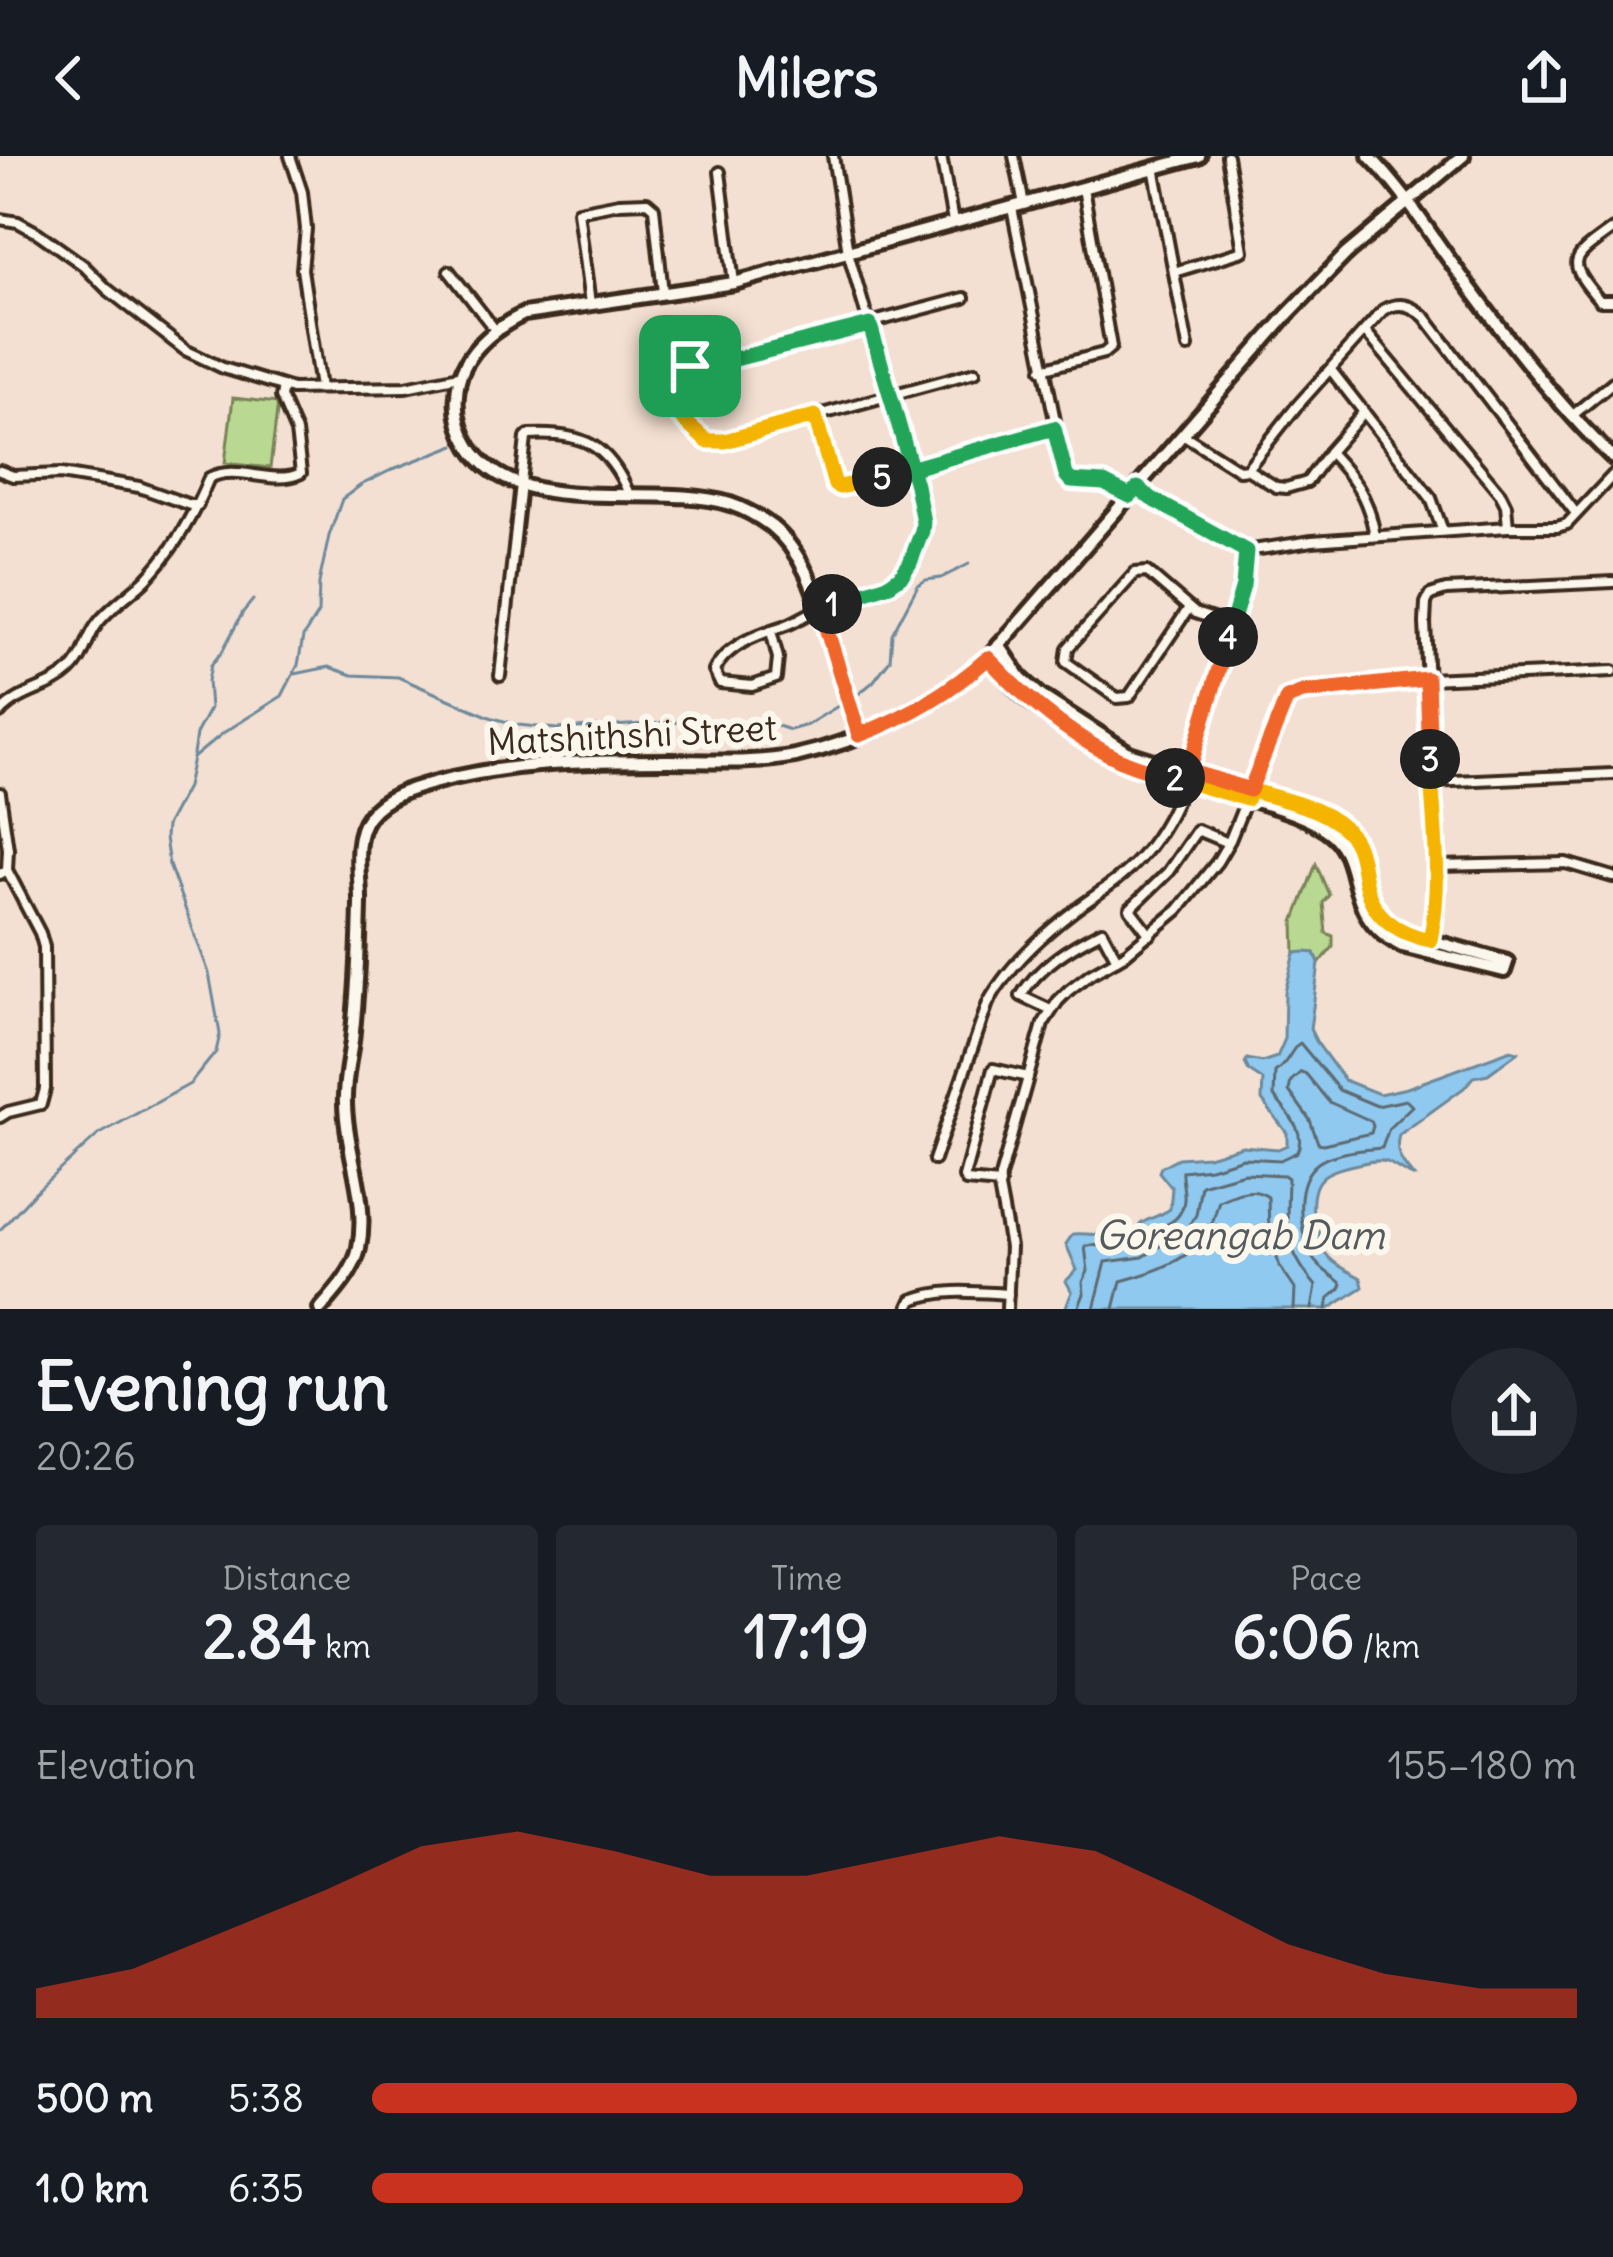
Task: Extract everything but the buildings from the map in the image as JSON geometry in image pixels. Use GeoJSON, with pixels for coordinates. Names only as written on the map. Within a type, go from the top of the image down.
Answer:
{"type":"FeatureCollection","features":[{"type":"Feature","properties":{"kind":"street"},"geometry":{"type":"LineString","coordinates":[[290,156],[302,192],[306,229],[302,268],[320,388]]}},
{"type":"Feature","properties":{"kind":"street"},"geometry":{"type":"LineString","coordinates":[[771,631],[778,658],[776,678],[752,686],[720,683],[714,670],[730,651],[771,631],[801,620],[820,608],[890,584],[902,575],[923,522],[848,252],[833,156]]}},
{"type":"Feature","properties":{"kind":"street"},"geometry":{"type":"LineString","coordinates":[[941,156],[953,222]]}},
{"type":"Feature","properties":{"kind":"street"},"geometry":{"type":"LineString","coordinates":[[1014,156],[1042,369],[1071,481],[1104,483],[1152,499],[1246,551],[1375,536],[1557,527],[1567,524],[1613,476]]}},
{"type":"Feature","properties":{"kind":"street"},"geometry":{"type":"LineString","coordinates":[[859,735],[808,574],[789,543],[757,517],[728,503],[522,487],[489,470],[466,441],[456,410],[459,376],[475,349],[524,314],[734,283],[1198,156]]}},
{"type":"Feature","properties":{"kind":"street"},"geometry":{"type":"LineString","coordinates":[[1174,272],[1243,251],[1227,156]]}},
{"type":"Feature","properties":{"kind":"street"},"geometry":{"type":"LineString","coordinates":[[1369,156],[1572,416],[1613,458]]}},
{"type":"Feature","properties":{"kind":"street","name":"Matshithshi Street"},"geometry":{"type":"LineString","coordinates":[[320,1309],[358,1253],[362,1221],[345,1098],[360,952],[359,840],[376,808],[420,787],[504,767],[779,758],[806,753],[924,706],[988,658],[1333,267],[1463,156]]}},
{"type":"Feature","properties":{"kind":"street"},"geometry":{"type":"LineString","coordinates":[[1154,167],[1188,347]]}},
{"type":"Feature","properties":{"kind":"street"},"geometry":{"type":"LineString","coordinates":[[720,172],[734,283]]}},
{"type":"Feature","properties":{"kind":"street"},"geometry":{"type":"LineString","coordinates":[[1042,369],[1111,347],[1083,188]]}},
{"type":"Feature","properties":{"kind":"street"},"geometry":{"type":"LineString","coordinates":[[590,304],[578,211],[619,203],[647,202],[654,208],[664,292]]}},
{"type":"Feature","properties":{"kind":"street"},"geometry":{"type":"LineString","coordinates":[[0,219],[38,233],[200,359],[283,387],[406,387],[459,376]]}},
{"type":"Feature","properties":{"kind":"street"},"geometry":{"type":"LineString","coordinates":[[1613,229],[1583,251],[1575,267],[1600,301],[1613,301]]}},
{"type":"Feature","properties":{"kind":"street"},"geometry":{"type":"LineString","coordinates":[[449,271],[496,331]]}},
{"type":"Feature","properties":{"kind":"street"},"geometry":{"type":"LineString","coordinates":[[964,298],[723,362],[674,368],[658,374],[659,386],[671,407],[707,441],[725,441],[975,372]]}},
{"type":"Feature","properties":{"kind":"street"},"geometry":{"type":"LineString","coordinates":[[1247,469],[1383,310],[1406,304],[1425,316],[1575,512]]}},
{"type":"Feature","properties":{"kind":"street"},"geometry":{"type":"LineString","coordinates":[[1365,331],[1500,493],[1508,527]]}},
{"type":"Feature","properties":{"kind":"street"},"geometry":{"type":"LineString","coordinates":[[1331,370],[1431,498],[1443,531]]}},
{"type":"Feature","properties":{"kind":"street"},"geometry":{"type":"LineString","coordinates":[[1572,416],[1613,382]]}},
{"type":"Feature","properties":{"kind":"street"},"geometry":{"type":"LineString","coordinates":[[0,713],[17,698],[69,673],[98,623],[151,574],[214,474],[287,478],[301,473],[296,432],[281,397],[283,387]]}},
{"type":"Feature","properties":{"kind":"street"},"geometry":{"type":"LineString","coordinates":[[1184,435],[1276,487],[1297,486],[1312,476],[1364,412]]}},
{"type":"Feature","properties":{"kind":"street"},"geometry":{"type":"LineString","coordinates":[[815,416],[835,485],[911,469],[1054,428]]}},
{"type":"Feature","properties":{"kind":"street"},"geometry":{"type":"LineString","coordinates":[[500,676],[526,437],[554,435],[590,442],[621,476],[628,494]]}},
{"type":"Feature","properties":{"kind":"street"},"geometry":{"type":"LineString","coordinates":[[1328,452],[1361,489],[1375,536]]}},
{"type":"Feature","properties":{"kind":"street"},"geometry":{"type":"LineString","coordinates":[[0,471],[131,485],[198,505]]}},
{"type":"Feature","properties":{"kind":"street"},"geometry":{"type":"LineString","coordinates":[[934,1160],[988,1003],[1000,981],[1018,959],[1139,859],[1173,812],[1243,586],[1246,551]]}},
{"type":"Feature","properties":{"kind":"street"},"geometry":{"type":"LineString","coordinates":[[1189,608],[1129,697],[1117,698],[1066,662],[1068,648],[1136,573],[1148,572],[1189,608],[1231,625]]}},
{"type":"Feature","properties":{"kind":"street"},"geometry":{"type":"LineString","coordinates":[[1428,946],[1436,916],[1437,866],[1427,679],[1426,603],[1430,595],[1446,590],[1613,582]]}},
{"type":"Feature","properties":{"kind":"street"},"geometry":{"type":"LineString","coordinates":[[999,645],[1021,678],[1041,696],[1129,753],[1187,776]]}},
{"type":"Feature","properties":{"kind":"street"},"geometry":{"type":"LineString","coordinates":[[988,658],[1020,693],[1103,752],[1328,816],[1352,837],[1376,910],[1396,929],[1428,946],[1504,971],[1507,962],[1428,946]]}},
{"type":"Feature","properties":{"kind":"street"},"geometry":{"type":"LineString","coordinates":[[1006,1309],[1010,1247],[1000,1184],[1043,1024],[1069,990],[1150,935],[1199,886],[1228,843],[1287,698],[1303,692],[1427,679],[1613,671]]}},
{"type":"Feature","properties":{"kind":"street"},"geometry":{"type":"LineString","coordinates":[[1431,782],[1613,774]]}},
{"type":"Feature","properties":{"kind":"street"},"geometry":{"type":"LineString","coordinates":[[0,793],[8,849],[4,872],[44,947],[45,1089],[41,1104],[0,1117]]}},
{"type":"Feature","properties":{"kind":"street"},"geometry":{"type":"LineString","coordinates":[[1150,935],[1130,909],[1168,872],[1197,830],[1228,843]]}},
{"type":"Feature","properties":{"kind":"street"},"geometry":{"type":"LineString","coordinates":[[1437,866],[1566,863],[1613,877]]}},
{"type":"Feature","properties":{"kind":"street"},"geometry":{"type":"LineString","coordinates":[[1052,1010],[1022,996],[1054,960],[1102,931],[1117,959]]}},
{"type":"Feature","properties":{"kind":"street"},"geometry":{"type":"LineString","coordinates":[[1000,1184],[966,1181],[971,1148],[993,1069],[1028,1077]]}},
{"type":"Feature","properties":{"kind":"street"},"geometry":{"type":"LineString","coordinates":[[908,1309],[912,1300],[922,1296],[1008,1294]]}},
{"type":"Feature","properties":{"kind":"green space"},"geometry":{"type":"Polygon","coordinates":[[[233,398],[278,403],[270,468],[225,463],[233,398]]]}},
{"type":"Feature","properties":{"kind":"green space"},"geometry":{"type":"Polygon","coordinates":[[[1316,864],[1329,895],[1323,903],[1326,933],[1333,936],[1333,947],[1319,964],[1315,953],[1295,953],[1294,922],[1316,864]]]}},
{"type":"Feature","properties":{"kind":"water","name":"Goreangab Dam"},"geometry":{"type":"Polygon","coordinates":[[[1295,953],[1315,953],[1319,964],[1310,1029],[1344,1080],[1379,1094],[1511,1050],[1518,1052],[1488,1074],[1473,1077],[1399,1135],[1400,1157],[1413,1176],[1376,1161],[1344,1167],[1319,1181],[1313,1198],[1313,1225],[1323,1249],[1361,1278],[1363,1287],[1329,1309],[1065,1309],[1072,1292],[1066,1281],[1077,1270],[1066,1244],[1073,1234],[1129,1233],[1170,1209],[1172,1188],[1159,1172],[1161,1167],[1178,1158],[1242,1146],[1278,1149],[1287,1145],[1287,1133],[1262,1100],[1263,1080],[1245,1063],[1277,1057],[1284,1041],[1285,992],[1295,953]]]}},
{"type":"Feature","properties":{"kind":"waterway"},"geometry":{"type":"LineString","coordinates":[[0,1230],[98,1135],[190,1084],[216,1052],[220,1034],[209,973],[169,865],[166,826],[187,787],[193,758],[282,696],[298,665],[303,637],[318,613],[319,583],[342,499],[393,469],[455,445]]}},
{"type":"Feature","properties":{"kind":"waterway"},"geometry":{"type":"LineString","coordinates":[[856,696],[890,660],[892,634],[918,585],[969,564]]}},
{"type":"Feature","properties":{"kind":"waterway"},"geometry":{"type":"LineString","coordinates":[[193,755],[196,734],[210,708],[211,665],[253,600]]}},
{"type":"Feature","properties":{"kind":"waterway"},"geometry":{"type":"LineString","coordinates":[[295,674],[329,667],[352,675],[398,677],[490,717],[557,729],[683,722],[749,723],[790,730],[838,706]]}},
{"type":"Feature","properties":{"kind":"route"},"geometry":{"type":"LineString","coordinates":[[690,366],[658,374],[659,386],[683,421],[707,441],[725,441],[815,416],[832,480],[840,487],[901,472],[911,469],[1054,428],[1071,481],[1104,483],[1130,496],[1138,488],[1246,551],[1243,586],[1189,771],[1250,790],[1287,698],[1303,692],[1427,679],[1437,866],[1436,916],[1430,940],[1396,929],[1376,910],[1352,837],[1328,816],[1250,790],[1247,799],[1103,752],[1020,693],[988,658],[924,706],[859,735],[820,608],[871,592],[902,575],[916,550],[923,522],[916,485],[911,469],[889,395],[870,325],[690,366]]}}]}
